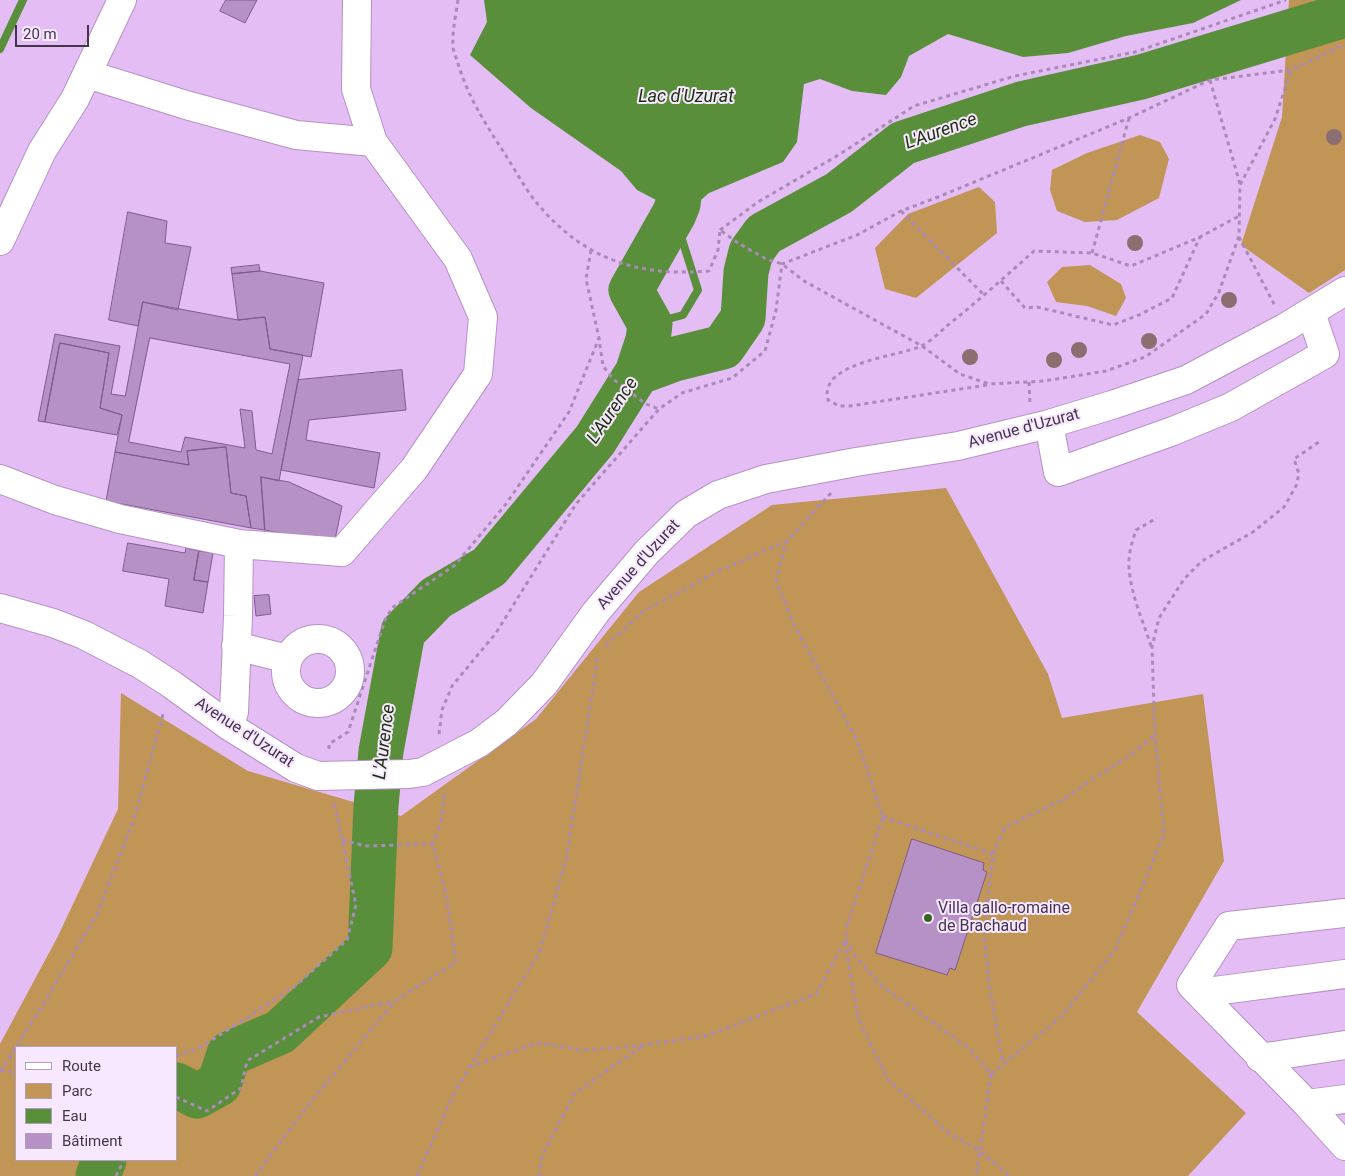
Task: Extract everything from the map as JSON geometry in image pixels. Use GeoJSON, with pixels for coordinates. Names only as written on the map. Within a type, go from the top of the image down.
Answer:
{"type":"FeatureCollection","features":[{"type":"Feature","properties":{"kind":"street"},"geometry":{"type":"LineString","coordinates":[[0,241],[42,151],[75,99],[122,0]]}},
{"type":"Feature","properties":{"kind":"street"},"geometry":{"type":"LineString","coordinates":[[0,479],[55,500],[120,520],[239,544],[342,552],[414,469],[478,374],[483,317],[458,259],[373,142],[356,89],[357,0]]}},
{"type":"Feature","properties":{"kind":"street"},"geometry":{"type":"LineString","coordinates":[[87,74],[186,105],[296,135],[373,142]]}},
{"type":"Feature","properties":{"kind":"street","name":"Avenue d'Uzurat"},"geometry":{"type":"LineString","coordinates":[[0,608],[54,623],[84,635],[140,664],[229,726],[296,768],[318,776],[422,772],[478,743],[507,722],[544,684],[596,612],[647,552],[686,514],[718,495],[766,479],[856,462],[958,446],[1049,424],[1186,380],[1286,327],[1345,291]]}},
{"type":"Feature","properties":{"kind":"street"},"geometry":{"type":"LineString","coordinates":[[1049,424],[1058,472],[1190,424],[1231,406],[1325,354],[1311,313]]}},
{"type":"Feature","properties":{"kind":"street"},"geometry":{"type":"LineString","coordinates":[[229,726],[234,712],[239,544]]}},
{"type":"Feature","properties":{"kind":"street"},"geometry":{"type":"LineString","coordinates":[[236,646],[288,659]]}},
{"type":"Feature","properties":{"kind":"street"},"geometry":{"type":"LineString","coordinates":[[1345,913],[1230,926],[1191,985],[1260,1058],[1307,1104],[1345,1146]]}},
{"type":"Feature","properties":{"kind":"street"},"geometry":{"type":"LineString","coordinates":[[1199,993],[1345,974]]}},
{"type":"Feature","properties":{"kind":"street"},"geometry":{"type":"LineString","coordinates":[[1260,1058],[1345,1045]]}},
{"type":"Feature","properties":{"kind":"street"},"geometry":{"type":"LineString","coordinates":[[1307,1104],[1345,1099]]}},
{"type":"Feature","properties":{"kind":"path"},"geometry":{"type":"LineString","coordinates":[[458,0],[452,46],[462,78],[482,119],[535,201],[559,228],[591,250],[628,266],[683,274],[709,271],[718,250],[720,230],[758,202],[840,154],[914,106],[1015,76],[1136,52],[1286,0]]}},
{"type":"Feature","properties":{"kind":"path"},"geometry":{"type":"LineString","coordinates":[[782,264],[857,235],[901,210],[938,197],[1129,118],[1210,80],[1291,70],[1345,44]]}},
{"type":"Feature","properties":{"kind":"path"},"geometry":{"type":"LineString","coordinates":[[1240,185],[1275,120],[1291,70]]}},
{"type":"Feature","properties":{"kind":"path"},"geometry":{"type":"LineString","coordinates":[[1210,80],[1240,185],[1239,236],[1219,292],[1206,314],[1145,358],[1106,371],[1044,381],[989,384],[850,406],[839,406],[828,400],[826,393],[835,375],[849,368],[922,346],[985,296],[1034,251],[1092,253],[1131,266],[1200,237],[1239,216]]}},
{"type":"Feature","properties":{"kind":"path"},"geometry":{"type":"LineString","coordinates":[[1092,253],[1129,118]]}},
{"type":"Feature","properties":{"kind":"path"},"geometry":{"type":"LineString","coordinates":[[901,210],[985,296]]}},
{"type":"Feature","properties":{"kind":"path"},"geometry":{"type":"LineString","coordinates":[[720,230],[766,259],[782,264],[804,281],[922,346],[960,374],[989,384]]}},
{"type":"Feature","properties":{"kind":"path"},"geometry":{"type":"LineString","coordinates":[[1239,236],[1286,327]]}},
{"type":"Feature","properties":{"kind":"path"},"geometry":{"type":"LineString","coordinates":[[1001,281],[1025,308],[1037,307],[1113,325],[1139,315],[1172,298],[1200,237]]}},
{"type":"Feature","properties":{"kind":"path"},"geometry":{"type":"LineString","coordinates":[[591,250],[586,279],[603,366],[613,379],[646,404],[659,409]]}},
{"type":"Feature","properties":{"kind":"path"},"geometry":{"type":"LineString","coordinates":[[256,1176],[305,1109],[395,1001],[456,962],[446,894],[433,844],[441,822],[445,790],[438,743],[442,710],[452,686],[496,634],[576,504],[659,409],[682,394],[732,378],[765,351],[776,310],[782,264]]}},
{"type":"Feature","properties":{"kind":"path"},"geometry":{"type":"LineString","coordinates":[[330,744],[348,732],[385,620],[392,608],[455,565],[506,504],[569,412],[599,338]]}},
{"type":"Feature","properties":{"kind":"path"},"geometry":{"type":"LineString","coordinates":[[1152,647],[1160,618],[1184,579],[1202,561],[1253,532],[1284,507],[1296,486],[1300,474],[1294,458],[1320,442]]}},
{"type":"Feature","properties":{"kind":"path"},"geometry":{"type":"LineString","coordinates":[[606,646],[642,612],[716,572],[786,542],[824,503],[856,462]]}},
{"type":"Feature","properties":{"kind":"path"},"geometry":{"type":"LineString","coordinates":[[976,1176],[991,1074],[1062,1016],[1116,948],[1164,835],[1155,736],[1152,647],[1136,601],[1129,567],[1131,546],[1136,530],[1157,518]]}},
{"type":"Feature","properties":{"kind":"path"},"geometry":{"type":"LineString","coordinates":[[469,1068],[537,1043],[582,1050],[644,1045],[706,1036],[816,994],[845,940],[848,923],[883,817],[858,740],[794,625],[776,581],[786,542]]}},
{"type":"Feature","properties":{"kind":"path"},"geometry":{"type":"LineString","coordinates":[[416,1176],[454,1093],[540,951],[566,860],[599,653]]}},
{"type":"Feature","properties":{"kind":"path"},"geometry":{"type":"LineString","coordinates":[[17,1046],[97,914],[133,822],[171,684]]}},
{"type":"Feature","properties":{"kind":"path"},"geometry":{"type":"LineString","coordinates":[[1003,1064],[989,984],[984,934],[993,854],[1005,827],[1062,800],[1129,756],[1155,736]]}},
{"type":"Feature","properties":{"kind":"path"},"geometry":{"type":"LineString","coordinates":[[178,1055],[201,1047],[293,988],[347,940],[356,906],[328,775]]}},
{"type":"Feature","properties":{"kind":"path"},"geometry":{"type":"LineString","coordinates":[[883,817],[993,854]]}},
{"type":"Feature","properties":{"kind":"path"},"geometry":{"type":"LineString","coordinates":[[342,840],[364,846],[433,844]]}},
{"type":"Feature","properties":{"kind":"path"},"geometry":{"type":"LineString","coordinates":[[845,940],[856,957],[883,987],[970,1049],[991,1074]]}},
{"type":"Feature","properties":{"kind":"path"},"geometry":{"type":"LineString","coordinates":[[845,940],[858,1018],[888,1080],[949,1133],[980,1151],[1010,1176]]}},
{"type":"Feature","properties":{"kind":"path"},"geometry":{"type":"LineString","coordinates":[[178,1098],[207,1111],[241,1088],[247,1061],[319,1017],[395,1001]]}},
{"type":"Feature","properties":{"kind":"path"},"geometry":{"type":"LineString","coordinates":[[539,1176],[542,1156],[575,1093],[644,1045]]}},
{"type":"Feature","properties":{"kind":"path"},"geometry":{"type":"LineString","coordinates":[[15,1049],[1,1071],[15,1073]]}},
{"type":"Feature","properties":{"kind":"path"},"geometry":{"type":"LineString","coordinates":[[116,1176],[124,1161]]}},
{"type":"Feature","properties":{"kind":"green space"},"geometry":{"type":"Polygon","coordinates":[[[1289,0],[1345,0],[1345,270],[1309,293],[1241,245],[1282,117],[1289,0]]]}},
{"type":"Feature","properties":{"kind":"green space"},"geometry":{"type":"Polygon","coordinates":[[[1140,135],[1160,142],[1169,159],[1159,198],[1117,220],[1085,222],[1057,211],[1050,190],[1052,170],[1087,153],[1140,135]]]}},
{"type":"Feature","properties":{"kind":"green space"},"geometry":{"type":"Polygon","coordinates":[[[979,187],[995,202],[997,233],[916,298],[885,289],[875,248],[908,214],[979,187]]]}},
{"type":"Feature","properties":{"kind":"green space"},"geometry":{"type":"Polygon","coordinates":[[[1090,265],[1121,284],[1126,298],[1116,316],[1087,306],[1056,302],[1047,282],[1062,267],[1090,265]]]}},
{"type":"Feature","properties":{"kind":"green space"},"geometry":{"type":"Polygon","coordinates":[[[946,488],[1048,674],[1062,718],[1203,694],[1224,861],[1137,1012],[1246,1113],[1188,1176],[0,1176],[0,1044],[57,938],[118,809],[121,693],[248,771],[401,816],[536,719],[639,592],[772,505],[946,488]]]}},
{"type":"Feature","properties":{"kind":"water","name":"Lac d'Uzurat"},"geometry":{"type":"Polygon","coordinates":[[[484,0],[1241,0],[1193,23],[1126,36],[1068,53],[1023,57],[948,34],[909,56],[901,77],[886,95],[852,91],[820,79],[804,84],[797,142],[783,162],[709,193],[695,205],[660,202],[637,190],[621,171],[531,108],[470,55],[487,22],[484,0]]]}},
{"type":"Feature","properties":{"kind":"building"},"geometry":{"type":"Polygon","coordinates":[[[226,0],[257,0],[245,23],[220,11],[226,0]]]}},
{"type":"Feature","properties":{"kind":"building"},"geometry":{"type":"Polygon","coordinates":[[[128,212],[167,221],[165,243],[191,247],[178,310],[143,302],[138,326],[109,320],[128,212]]]}},
{"type":"Feature","properties":{"kind":"building"},"geometry":{"type":"Polygon","coordinates":[[[259,265],[260,271],[232,274],[231,268],[259,265]]]}},
{"type":"Feature","properties":{"kind":"building"},"geometry":{"type":"Polygon","coordinates":[[[260,271],[324,283],[311,357],[270,349],[265,317],[238,320],[232,274],[260,271]]]}},
{"type":"Feature","properties":{"kind":"building"},"geometry":{"type":"Polygon","coordinates":[[[143,302],[238,320],[265,317],[270,349],[303,355],[279,481],[261,477],[265,530],[251,528],[246,496],[231,493],[226,447],[187,451],[189,465],[115,452],[122,415],[100,408],[109,353],[60,343],[45,422],[38,421],[55,334],[120,346],[111,394],[125,396],[143,302]],[[150,338],[129,442],[181,452],[185,437],[245,448],[240,409],[252,411],[256,450],[272,454],[290,364],[150,338]]]}},
{"type":"Feature","properties":{"kind":"building"},"geometry":{"type":"Polygon","coordinates":[[[60,343],[109,353],[100,408],[122,415],[117,435],[45,422],[60,343]]]}},
{"type":"Feature","properties":{"kind":"building"},"geometry":{"type":"Polygon","coordinates":[[[402,370],[406,410],[309,420],[306,440],[380,453],[374,488],[281,470],[298,380],[402,370]]]}},
{"type":"Feature","properties":{"kind":"building"},"geometry":{"type":"Polygon","coordinates":[[[226,447],[231,493],[246,496],[251,528],[106,501],[115,452],[189,465],[187,451],[226,447]]]}},
{"type":"Feature","properties":{"kind":"building"},"geometry":{"type":"Polygon","coordinates":[[[261,477],[289,482],[342,506],[334,544],[265,530],[261,477]]]}},
{"type":"Feature","properties":{"kind":"building"},"geometry":{"type":"Polygon","coordinates":[[[128,543],[185,553],[186,548],[199,551],[194,580],[208,582],[203,613],[165,606],[169,579],[123,571],[128,543]]]}},
{"type":"Feature","properties":{"kind":"building"},"geometry":{"type":"Polygon","coordinates":[[[199,551],[213,553],[208,582],[194,580],[199,551]]]}},
{"type":"Feature","properties":{"kind":"building"},"geometry":{"type":"Polygon","coordinates":[[[269,595],[271,614],[256,616],[254,596],[269,595]]]}},
{"type":"Feature","properties":{"kind":"building","name":"Villa gallo-romaine de Brachaud"},"geometry":{"type":"Polygon","coordinates":[[[912,839],[984,863],[983,870],[987,872],[955,970],[950,968],[947,975],[876,953],[912,839]]]}},
{"type":"Feature","properties":{"kind":"waterway"},"geometry":{"type":"LineString","coordinates":[[0,49],[23,0]]}},
{"type":"Feature","properties":{"kind":"waterway","name":"L'Aurence"},"geometry":{"type":"LineString","coordinates":[[178,1086],[197,1096],[219,1084],[229,1054],[280,1032],[370,948],[376,806],[381,751],[403,632],[436,598],[489,567],[595,440],[637,373],[675,359],[723,347],[743,318],[746,272],[751,252],[764,234],[839,193],[903,143],[1021,104],[1141,77],[1345,15]]}},
{"type":"Feature","properties":{"kind":"waterway"},"geometry":{"type":"LineString","coordinates":[[637,373],[648,340],[650,324],[631,290],[678,204],[686,143]]}},
{"type":"Feature","properties":{"kind":"waterway"},"geometry":{"type":"LineString","coordinates":[[650,324],[683,315],[698,290],[674,214]]}},
{"type":"Feature","properties":{"kind":"waterway","name":"L'Aurence"},"geometry":{"type":"LineString","coordinates":[[98,1176],[104,1161]]}},
{"type":"Feature","properties":{"kind":"place","name":"Villa gallo-romaine de Brachaud"},"geometry":{"type":"Point","coordinates":[928,918]}}]}
